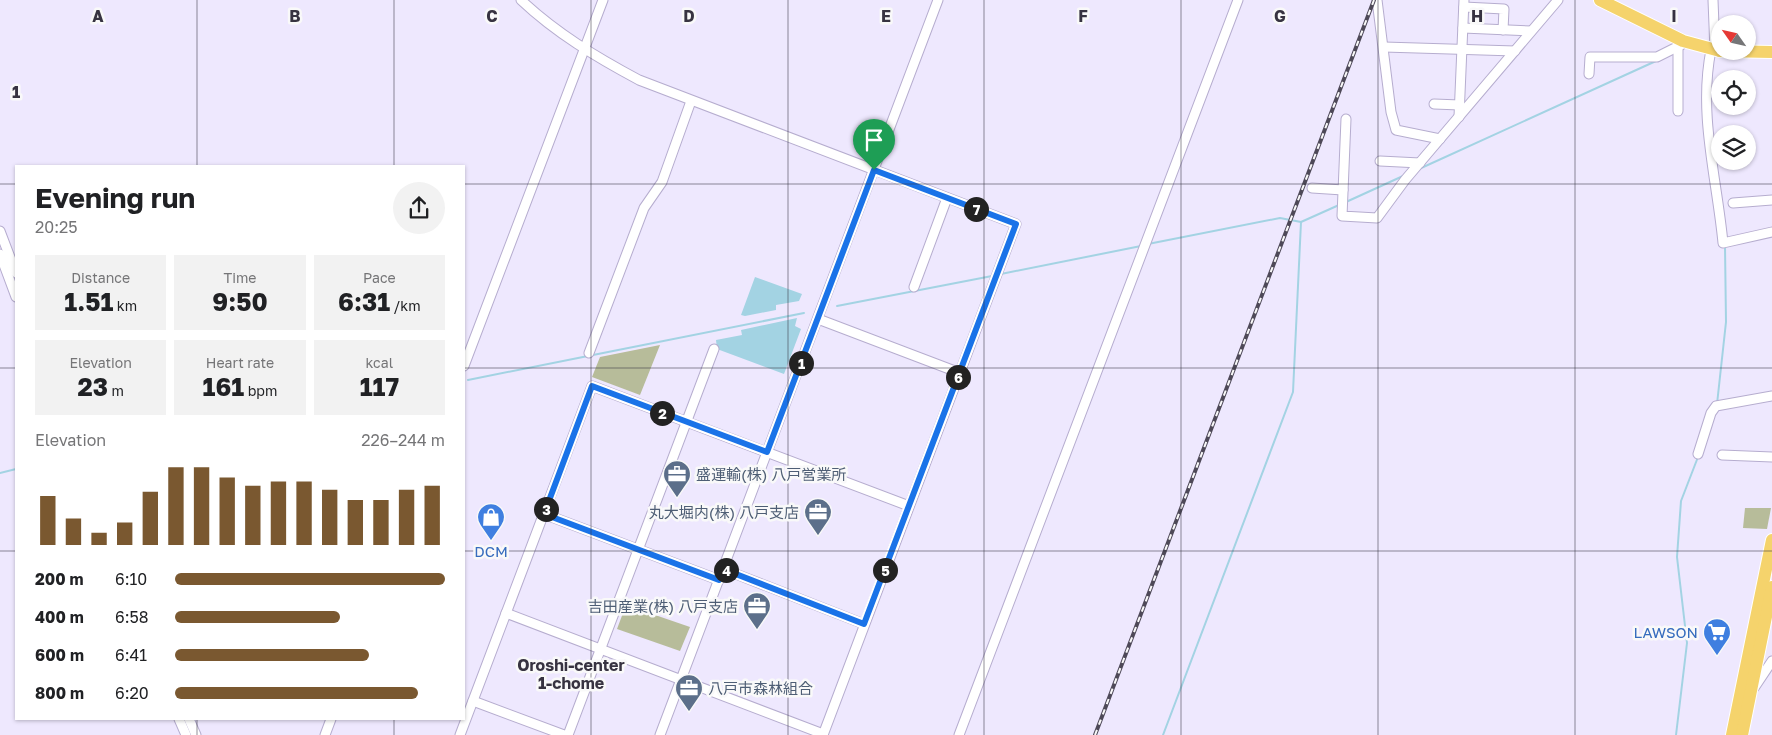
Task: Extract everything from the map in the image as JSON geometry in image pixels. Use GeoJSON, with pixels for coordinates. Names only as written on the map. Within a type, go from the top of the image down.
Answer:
{"type":"FeatureCollection","features":[{"type":"Feature","properties":{"kind":"highway"},"geometry":{"type":"LineString","coordinates":[[1600,0],[1681,44],[1711,50]]}},
{"type":"Feature","properties":{"kind":"highway"},"geometry":{"type":"LineString","coordinates":[[1756,52],[1772,52]]}},
{"type":"Feature","properties":{"kind":"highway"},"geometry":{"type":"LineString","coordinates":[[1732,735],[1772,540]]}},
{"type":"Feature","properties":{"kind":"highway"},"geometry":{"type":"LineString","coordinates":[[1742,735],[1772,587]]}},
{"type":"Feature","properties":{"kind":"street"},"geometry":{"type":"LineString","coordinates":[[506,613],[823,735],[1016,224],[639,80],[584,49],[554,28],[521,0]]}},
{"type":"Feature","properties":{"kind":"street"},"geometry":{"type":"LineString","coordinates":[[465,363],[603,0]]}},
{"type":"Feature","properties":{"kind":"street"},"geometry":{"type":"LineString","coordinates":[[660,735],[938,0]]}},
{"type":"Feature","properties":{"kind":"street"},"geometry":{"type":"LineString","coordinates":[[959,735],[1238,0]]}},
{"type":"Feature","properties":{"kind":"street"},"geometry":{"type":"LineString","coordinates":[[1377,0],[1376,5],[1384,47],[1391,112],[1396,130],[1440,139]]}},
{"type":"Feature","properties":{"kind":"street"},"geometry":{"type":"LineString","coordinates":[[1346,118],[1342,216],[1377,218],[1420,163],[1558,0]]}},
{"type":"Feature","properties":{"kind":"street"},"geometry":{"type":"LineString","coordinates":[[1713,0],[1714,15]]}},
{"type":"Feature","properties":{"kind":"street"},"geometry":{"type":"LineString","coordinates":[[1459,117],[1464,3],[1504,9],[1503,30]]}},
{"type":"Feature","properties":{"kind":"street"},"geometry":{"type":"LineString","coordinates":[[1463,28],[1531,31]]}},
{"type":"Feature","properties":{"kind":"street"},"geometry":{"type":"LineString","coordinates":[[1589,74],[1590,57],[1657,57],[1681,44]]}},
{"type":"Feature","properties":{"kind":"street"},"geometry":{"type":"LineString","coordinates":[[1678,111],[1681,44]]}},
{"type":"Feature","properties":{"kind":"street"},"geometry":{"type":"LineString","coordinates":[[1384,47],[1515,51]]}},
{"type":"Feature","properties":{"kind":"street"},"geometry":{"type":"LineString","coordinates":[[1715,60],[1708,89],[1708,134],[1723,243],[1772,232]]}},
{"type":"Feature","properties":{"kind":"street"},"geometry":{"type":"LineString","coordinates":[[589,353],[644,208],[662,182],[691,101]]}},
{"type":"Feature","properties":{"kind":"street"},"geometry":{"type":"LineString","coordinates":[[1434,104],[1460,105]]}},
{"type":"Feature","properties":{"kind":"street"},"geometry":{"type":"LineString","coordinates":[[1380,161],[1420,163]]}},
{"type":"Feature","properties":{"kind":"street"},"geometry":{"type":"LineString","coordinates":[[1312,188],[1343,190]]}},
{"type":"Feature","properties":{"kind":"street"},"geometry":{"type":"LineString","coordinates":[[914,287],[948,198]]}},
{"type":"Feature","properties":{"kind":"street"},"geometry":{"type":"LineString","coordinates":[[1734,203],[1772,200]]}},
{"type":"Feature","properties":{"kind":"street"},"geometry":{"type":"LineString","coordinates":[[0,231],[15,269]]}},
{"type":"Feature","properties":{"kind":"street"},"geometry":{"type":"LineString","coordinates":[[0,254],[15,294]]}},
{"type":"Feature","properties":{"kind":"street"},"geometry":{"type":"LineString","coordinates":[[818,319],[960,373]]}},
{"type":"Feature","properties":{"kind":"street"},"geometry":{"type":"LineString","coordinates":[[568,735],[714,349]]}},
{"type":"Feature","properties":{"kind":"street"},"geometry":{"type":"LineString","coordinates":[[460,735],[592,386],[909,506]]}},
{"type":"Feature","properties":{"kind":"street"},"geometry":{"type":"LineString","coordinates":[[1698,454],[1711,413],[1716,406],[1772,396]]}},
{"type":"Feature","properties":{"kind":"street"},"geometry":{"type":"LineString","coordinates":[[1722,455],[1772,457]]}},
{"type":"Feature","properties":{"kind":"street"},"geometry":{"type":"LineString","coordinates":[[544,514],[719,580]]}},
{"type":"Feature","properties":{"kind":"street"},"geometry":{"type":"LineString","coordinates":[[723,569],[864,624]]}},
{"type":"Feature","properties":{"kind":"street"},"geometry":{"type":"LineString","coordinates":[[1725,735],[1772,661]]}},
{"type":"Feature","properties":{"kind":"street"},"geometry":{"type":"LineString","coordinates":[[472,701],[564,735]]}},
{"type":"Feature","properties":{"kind":"street"},"geometry":{"type":"LineString","coordinates":[[179,720],[186,735]]}},
{"type":"Feature","properties":{"kind":"street"},"geometry":{"type":"LineString","coordinates":[[189,720],[196,735]]}},
{"type":"Feature","properties":{"kind":"street"},"geometry":{"type":"LineString","coordinates":[[325,735],[331,720]]}},
{"type":"Feature","properties":{"kind":"green space"},"geometry":{"type":"Polygon","coordinates":[[[660,345],[640,395],[592,377],[600,357],[660,345]]]}},
{"type":"Feature","properties":{"kind":"green space"},"geometry":{"type":"Polygon","coordinates":[[[1745,508],[1771,508],[1767,529],[1743,528],[1745,508]]]}},
{"type":"Feature","properties":{"kind":"green space"},"geometry":{"type":"Polygon","coordinates":[[[626,605],[690,627],[680,651],[617,629],[626,605]]]}},
{"type":"Feature","properties":{"kind":"water"},"geometry":{"type":"Polygon","coordinates":[[[755,277],[802,294],[799,301],[776,305],[776,310],[745,316],[741,315],[755,277]]]}},
{"type":"Feature","properties":{"kind":"water"},"geometry":{"type":"Polygon","coordinates":[[[797,318],[795,326],[801,329],[784,374],[717,349],[716,340],[742,335],[741,330],[797,318]]]}},
{"type":"Feature","properties":{"kind":"waterway"},"geometry":{"type":"LineString","coordinates":[[1419,169],[1656,61]]}},
{"type":"Feature","properties":{"kind":"waterway"},"geometry":{"type":"LineString","coordinates":[[1346,202],[1403,176]]}},
{"type":"Feature","properties":{"kind":"waterway"},"geometry":{"type":"LineString","coordinates":[[1148,244],[1280,218],[1301,222],[1339,205]]}},
{"type":"Feature","properties":{"kind":"waterway"},"geometry":{"type":"LineString","coordinates":[[1163,735],[1293,392],[1301,222]]}},
{"type":"Feature","properties":{"kind":"waterway"},"geometry":{"type":"LineString","coordinates":[[1001,274],[1141,246]]}},
{"type":"Feature","properties":{"kind":"waterway"},"geometry":{"type":"LineString","coordinates":[[1717,404],[1726,322],[1725,246]]}},
{"type":"Feature","properties":{"kind":"waterway"},"geometry":{"type":"LineString","coordinates":[[837,306],[992,276]]}},
{"type":"Feature","properties":{"kind":"waterway"},"geometry":{"type":"LineString","coordinates":[[593,355],[804,313]]}},
{"type":"Feature","properties":{"kind":"waterway"},"geometry":{"type":"LineString","coordinates":[[468,380],[588,356]]}},
{"type":"Feature","properties":{"kind":"waterway"},"geometry":{"type":"LineString","coordinates":[[1676,735],[1687,643],[1677,557],[1681,501],[1698,457]]}},
{"type":"Feature","properties":{"kind":"waterway"},"geometry":{"type":"LineString","coordinates":[[0,473],[15,469]]}},
{"type":"Feature","properties":{"kind":"railway"},"geometry":{"type":"LineString","coordinates":[[1095,735],[1374,0]]}},
{"type":"Feature","properties":{"kind":"place","name":"盛運輸(株) 八戸営業所"},"geometry":{"type":"Point","coordinates":[677,498]}},
{"type":"Feature","properties":{"kind":"place","name":"丸大堀内(株) 八戸支店"},"geometry":{"type":"Point","coordinates":[818,536]}},
{"type":"Feature","properties":{"kind":"place","name":"DCM"},"geometry":{"type":"Point","coordinates":[491,541]}},
{"type":"Feature","properties":{"kind":"place","name":"吉田産業(株) 八戸支店"},"geometry":{"type":"Point","coordinates":[757,630]}},
{"type":"Feature","properties":{"kind":"place","name":"LAWSON"},"geometry":{"type":"Point","coordinates":[1717,656]}},
{"type":"Feature","properties":{"kind":"place","name":"八戸市森林組合"},"geometry":{"type":"Point","coordinates":[689,712]}},
{"type":"Feature","properties":{"kind":"district","name":"Oroshi-center 1-chome"},"geometry":{"type":"Point","coordinates":[571,674]}},
{"type":"Feature","properties":{"kind":"route"},"geometry":{"type":"LineString","coordinates":[[874,170],[1016,224],[864,624],[723,569],[719,580],[544,514],[592,386],[767,452],[874,170]]}}]}
